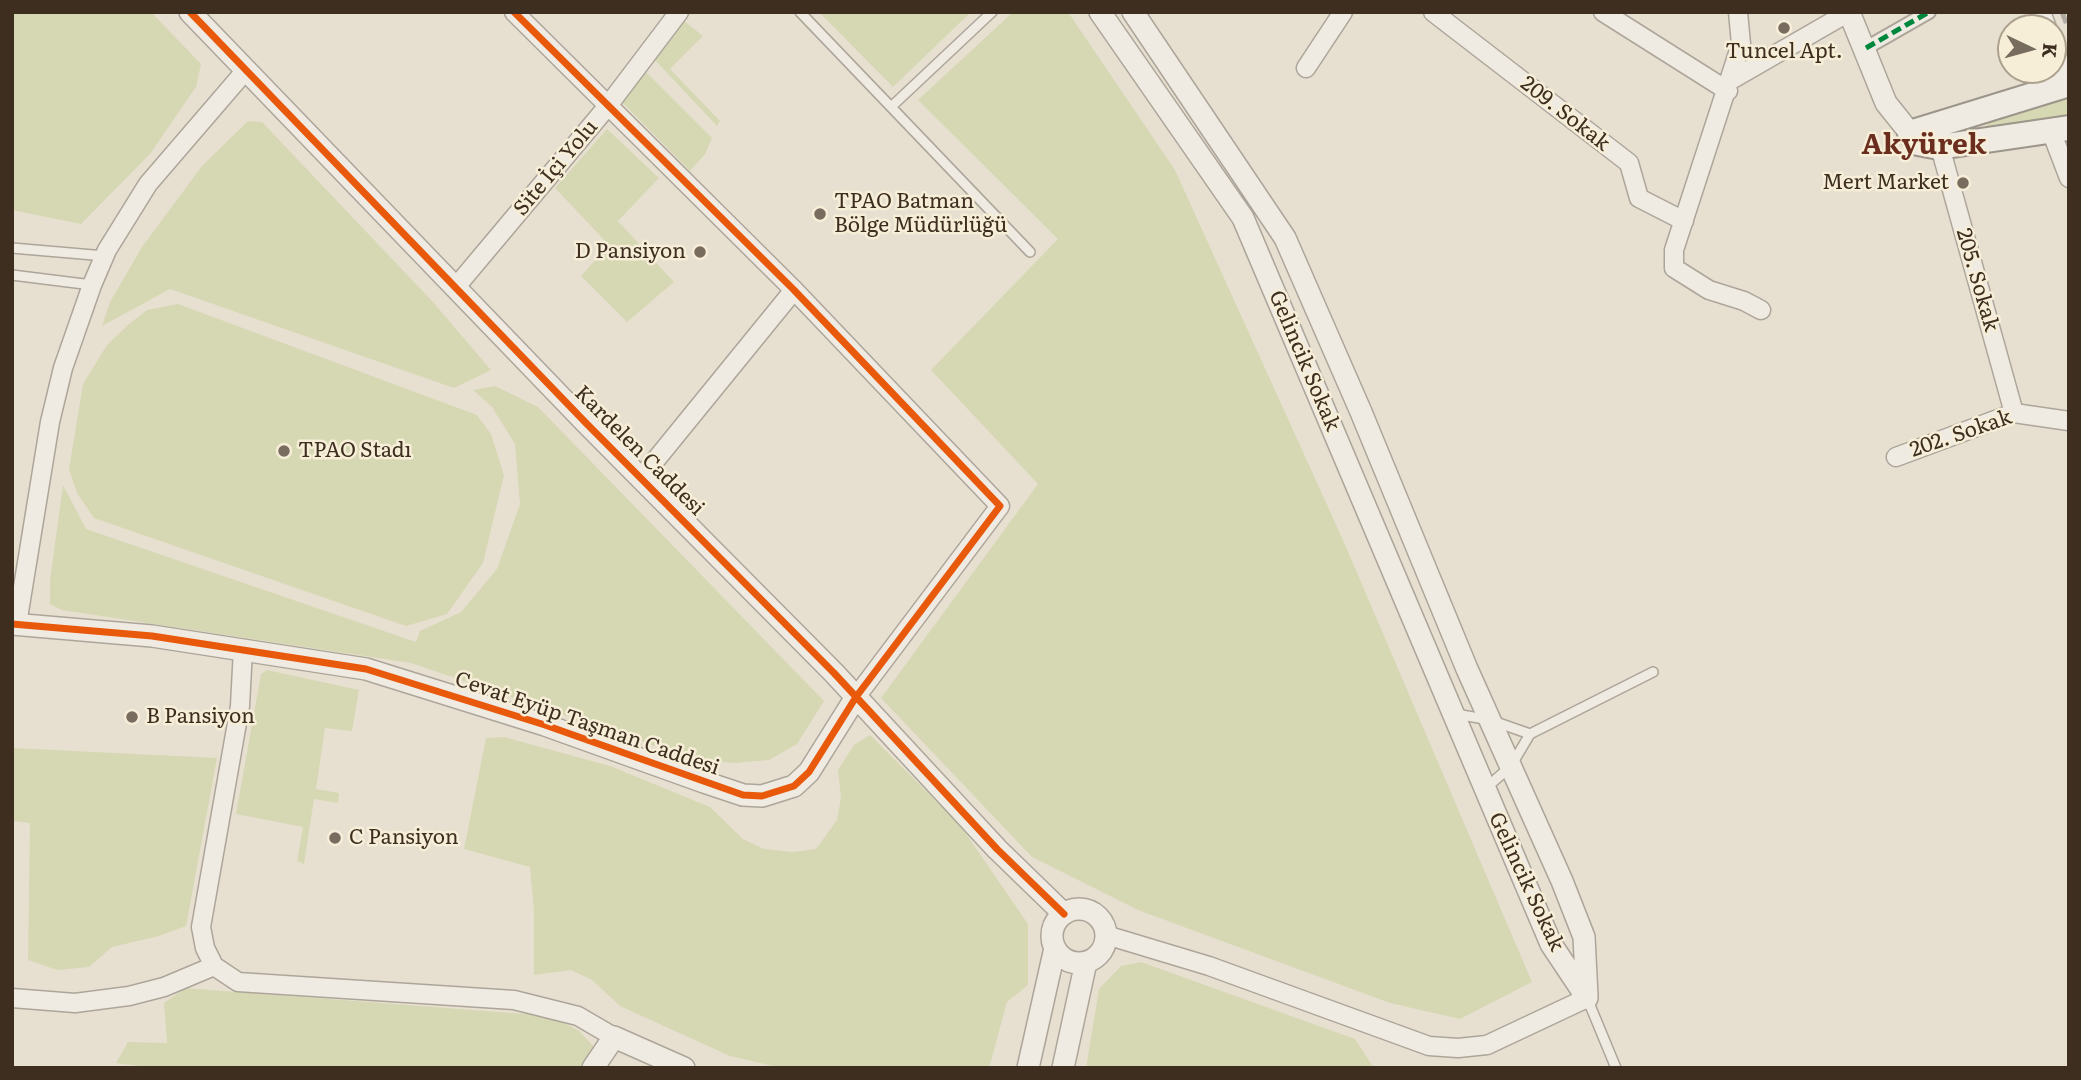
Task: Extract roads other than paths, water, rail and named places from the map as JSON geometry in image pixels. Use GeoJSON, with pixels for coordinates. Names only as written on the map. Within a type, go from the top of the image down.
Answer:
{"type":"FeatureCollection","features":[{"type":"Feature","properties":{"kind":"main road"},"geometry":{"type":"LineString","coordinates":[[1910,133],[1918,143],[2068,84]]}},
{"type":"Feature","properties":{"kind":"main road"},"geometry":{"type":"LineString","coordinates":[[1937,136],[2060,129]]}},
{"type":"Feature","properties":{"kind":"street","name":"Kardelen Caddesi"},"geometry":{"type":"LineString","coordinates":[[190,12],[455,288],[856,697],[997,849],[1064,914]]}},
{"type":"Feature","properties":{"kind":"street"},"geometry":{"type":"LineString","coordinates":[[514,12],[794,290],[1000,506],[856,697]]}},
{"type":"Feature","properties":{"kind":"street","name":"Site İçi Yolu"},"geometry":{"type":"LineString","coordinates":[[455,288],[607,107],[679,12]]}},
{"type":"Feature","properties":{"kind":"street","name":"Gelincik Sokak"},"geometry":{"type":"LineString","coordinates":[[1100,12],[1244,219],[1551,944],[1587,998]]}},
{"type":"Feature","properties":{"kind":"street","name":"Gelincik Sokak"},"geometry":{"type":"LineString","coordinates":[[1133,12],[1285,238],[1584,937],[1587,998]]}},
{"type":"Feature","properties":{"kind":"street"},"geometry":{"type":"LineString","coordinates":[[1306,68],[1343,12]]}},
{"type":"Feature","properties":{"kind":"street","name":"209. Sokak"},"geometry":{"type":"LineString","coordinates":[[1433,12],[1629,163],[1639,198],[1684,221]]}},
{"type":"Feature","properties":{"kind":"street"},"geometry":{"type":"LineString","coordinates":[[1603,12],[1729,85]]}},
{"type":"Feature","properties":{"kind":"street"},"geometry":{"type":"LineString","coordinates":[[1738,12],[1741,44],[1674,250],[1674,268],[1710,290],[1744,301],[1761,310]]}},
{"type":"Feature","properties":{"kind":"street"},"geometry":{"type":"LineString","coordinates":[[1729,85],[1849,12],[1866,48],[1886,103],[1910,133]]}},
{"type":"Feature","properties":{"kind":"street"},"geometry":{"type":"LineString","coordinates":[[1866,48],[1929,12]]}},
{"type":"Feature","properties":{"kind":"street"},"geometry":{"type":"LineString","coordinates":[[15,624],[50,422],[66,357],[92,285],[105,256],[148,184],[246,71]]}},
{"type":"Feature","properties":{"kind":"street"},"geometry":{"type":"LineString","coordinates":[[2060,129],[2069,178]]}},
{"type":"Feature","properties":{"kind":"street","name":"205. Sokak"},"geometry":{"type":"LineString","coordinates":[[1937,136],[2014,413]]}},
{"type":"Feature","properties":{"kind":"street"},"geometry":{"type":"LineString","coordinates":[[1263,263],[1285,238]]}},
{"type":"Feature","properties":{"kind":"street"},"geometry":{"type":"LineString","coordinates":[[641,478],[794,290]]}},
{"type":"Feature","properties":{"kind":"street","name":"202. Sokak"},"geometry":{"type":"LineString","coordinates":[[1896,457],[2014,413],[2069,421]]}},
{"type":"Feature","properties":{"kind":"street","name":"Cevat Eyüp Taşman Caddesi"},"geometry":{"type":"LineString","coordinates":[[15,624],[152,636],[366,669],[545,725],[730,791],[762,796],[794,786],[809,772],[856,697]]}},
{"type":"Feature","properties":{"kind":"street"},"geometry":{"type":"LineString","coordinates":[[243,649],[240,706],[201,927],[205,948],[214,967],[238,982],[514,1000],[578,1016],[614,1037],[684,1068]]}},
{"type":"Feature","properties":{"kind":"street"},"geometry":{"type":"LineString","coordinates":[[1028,1068],[1055,948],[1052,933],[1064,914],[1080,909],[1100,920],[1106,935],[1101,952],[1086,962],[1068,961],[1055,948]]}},
{"type":"Feature","properties":{"kind":"street"},"geometry":{"type":"LineString","coordinates":[[1106,935],[1209,966],[1429,1046],[1458,1048],[1487,1045],[1587,998]]}},
{"type":"Feature","properties":{"kind":"street"},"geometry":{"type":"LineString","coordinates":[[1063,1068],[1086,962]]}},
{"type":"Feature","properties":{"kind":"street"},"geometry":{"type":"LineString","coordinates":[[12,998],[75,1003],[130,996],[214,967]]}},
{"type":"Feature","properties":{"kind":"street"},"geometry":{"type":"LineString","coordinates":[[593,1068],[614,1037]]}},
{"type":"Feature","properties":{"kind":"lane"},"geometry":{"type":"LineString","coordinates":[[800,12],[1030,252]]}},
{"type":"Feature","properties":{"kind":"lane"},"geometry":{"type":"LineString","coordinates":[[891,107],[992,12]]}},
{"type":"Feature","properties":{"kind":"lane"},"geometry":{"type":"LineString","coordinates":[[12,248],[105,256]]}},
{"type":"Feature","properties":{"kind":"lane"},"geometry":{"type":"LineString","coordinates":[[12,275],[92,285]]}},
{"type":"Feature","properties":{"kind":"lane"},"geometry":{"type":"LineString","coordinates":[[1484,790],[1511,766],[1530,734],[1653,672]]}},
{"type":"Feature","properties":{"kind":"lane"},"geometry":{"type":"LineString","coordinates":[[1452,713],[1490,720],[1530,734]]}},
{"type":"Feature","properties":{"kind":"lane"},"geometry":{"type":"LineString","coordinates":[[1587,998],[1616,1068]]}},
{"type":"Feature","properties":{"kind":"railway"},"geometry":{"type":"LineString","coordinates":[[2062,12],[2069,30]]}},
{"type":"Feature","properties":{"kind":"place","name":"Tuncel Apt."},"geometry":{"type":"Point","coordinates":[1784,28]}},
{"type":"Feature","properties":{"kind":"place","name":"Mert Market"},"geometry":{"type":"Point","coordinates":[1963,183]}},
{"type":"Feature","properties":{"kind":"place","name":"TPAO Batman Bölge Müdürlüğü"},"geometry":{"type":"Point","coordinates":[820,214]}},
{"type":"Feature","properties":{"kind":"place","name":"D Pansiyon"},"geometry":{"type":"Point","coordinates":[700,252]}},
{"type":"Feature","properties":{"kind":"place","name":"TPAO Stadı"},"geometry":{"type":"Point","coordinates":[284,451]}},
{"type":"Feature","properties":{"kind":"place","name":"B Pansiyon"},"geometry":{"type":"Point","coordinates":[132,717]}},
{"type":"Feature","properties":{"kind":"place","name":"C Pansiyon"},"geometry":{"type":"Point","coordinates":[335,838]}},
{"type":"Feature","properties":{"kind":"district","name":"Akyürek"},"geometry":{"type":"Point","coordinates":[1924,146]}}]}
